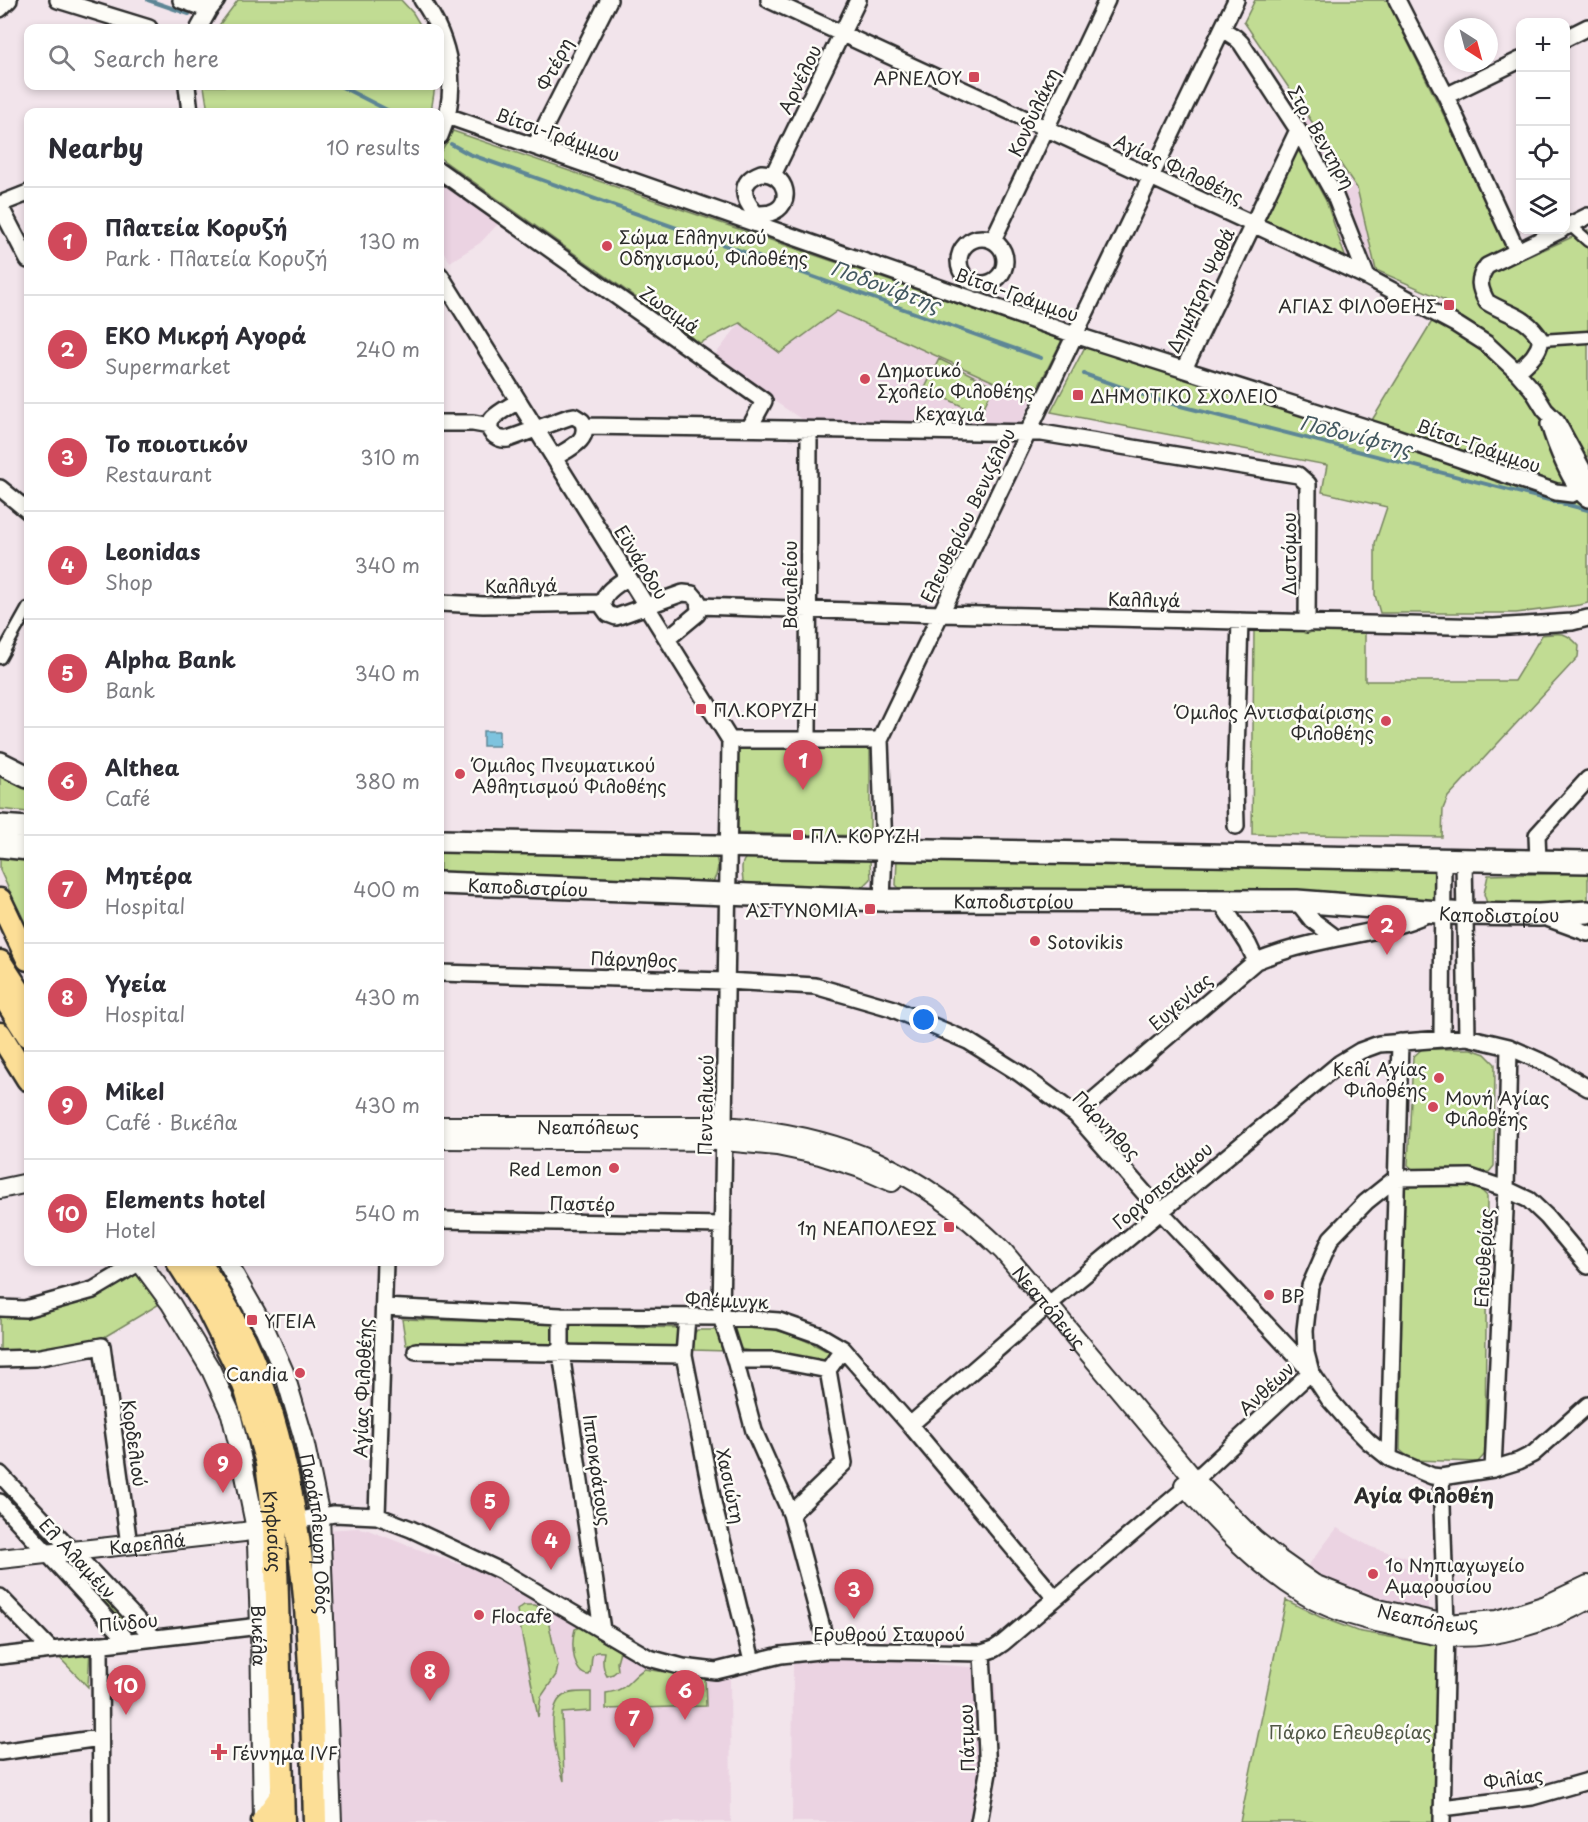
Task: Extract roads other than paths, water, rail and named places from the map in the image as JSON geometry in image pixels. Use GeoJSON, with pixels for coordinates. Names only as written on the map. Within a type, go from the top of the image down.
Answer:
{"type":"FeatureCollection","features":[{"type":"Feature","properties":{"kind":"main road"},"geometry":{"type":"LineString","coordinates":[[0,763],[24,775]]}},
{"type":"Feature","properties":{"kind":"main road"},"geometry":{"type":"LineString","coordinates":[[444,841],[1588,862]]}},
{"type":"Feature","properties":{"kind":"main road"},"geometry":{"type":"LineString","coordinates":[[0,846],[24,849]]}},
{"type":"Feature","properties":{"kind":"main road","name":"Καποδιστρίου"},"geometry":{"type":"LineString","coordinates":[[444,883],[882,900],[1297,901],[1446,913],[1539,915],[1588,912]]}},
{"type":"Feature","properties":{"kind":"main road"},"geometry":{"type":"LineString","coordinates":[[0,900],[24,950]]}},
{"type":"Feature","properties":{"kind":"main road"},"geometry":{"type":"LineString","coordinates":[[0,962],[24,999]]}},
{"type":"Feature","properties":{"kind":"main road"},"geometry":{"type":"LineString","coordinates":[[0,991],[24,1029]]}},
{"type":"Feature","properties":{"kind":"main road"},"geometry":{"type":"LineString","coordinates":[[0,1034],[24,1073]]}},
{"type":"Feature","properties":{"kind":"main road"},"geometry":{"type":"LineString","coordinates":[[0,1052],[24,1076]]}},
{"type":"Feature","properties":{"kind":"main road","name":"Κηφισίας"},"geometry":{"type":"LineString","coordinates":[[181,1266],[221,1334],[235,1363],[246,1390],[267,1464],[275,1525],[282,1795],[270,1822]]}},
{"type":"Feature","properties":{"kind":"main road","name":"Κηφισίας"},"geometry":{"type":"LineString","coordinates":[[201,1266],[236,1326],[262,1384],[284,1461],[275,1525],[303,1569],[312,1694],[315,1822]]}},
{"type":"Feature","properties":{"kind":"street"},"geometry":{"type":"LineString","coordinates":[[0,9],[9,0]]}},
{"type":"Feature","properties":{"kind":"street"},"geometry":{"type":"LineString","coordinates":[[58,0],[136,24]]}},
{"type":"Feature","properties":{"kind":"street"},"geometry":{"type":"LineString","coordinates":[[181,0],[213,5],[201,24]]}},
{"type":"Feature","properties":{"kind":"street"},"geometry":{"type":"LineString","coordinates":[[422,0],[437,24]]}},
{"type":"Feature","properties":{"kind":"street","name":"Φτέρη"},"geometry":{"type":"LineString","coordinates":[[535,146],[609,0]]}},
{"type":"Feature","properties":{"kind":"street","name":"Αγίας Φιλοθέης"},"geometry":{"type":"LineString","coordinates":[[769,0],[1367,277],[1457,325],[1487,344],[1517,372],[1545,410],[1557,422],[1588,478]]}},
{"type":"Feature","properties":{"kind":"street","name":"Αρνέλου"},"geometry":{"type":"LineString","coordinates":[[774,175],[858,0]]}},
{"type":"Feature","properties":{"kind":"street","name":"Κονδυλάκη"},"geometry":{"type":"LineString","coordinates":[[993,240],[1107,0]]}},
{"type":"Feature","properties":{"kind":"street","name":"Ελευθερίου Βενιζέλου"},"geometry":{"type":"LineString","coordinates":[[882,900],[884,849],[880,740],[1236,0]]}},
{"type":"Feature","properties":{"kind":"street"},"geometry":{"type":"LineString","coordinates":[[1397,0],[1446,96],[1517,251]]}},
{"type":"Feature","properties":{"kind":"street"},"geometry":{"type":"LineString","coordinates":[[1570,36],[1588,27]]}},
{"type":"Feature","properties":{"kind":"street","name":"Στρ. Βεντηρη"},"geometry":{"type":"LineString","coordinates":[[1222,29],[1241,43],[1298,130],[1335,196],[1367,277]]}},
{"type":"Feature","properties":{"kind":"street"},"geometry":{"type":"LineString","coordinates":[[444,44],[449,60],[451,94],[444,125]]}},
{"type":"Feature","properties":{"kind":"street"},"geometry":{"type":"LineString","coordinates":[[1446,96],[1516,62]]}},
{"type":"Feature","properties":{"kind":"street"},"geometry":{"type":"LineString","coordinates":[[187,90],[190,108]]}},
{"type":"Feature","properties":{"kind":"street","name":"Βίτσι-Γράμμου"},"geometry":{"type":"LineString","coordinates":[[447,116],[973,291],[1075,335],[1390,435],[1556,492],[1572,494],[1585,492]]}},
{"type":"Feature","properties":{"kind":"street","name":"Δημήτρη Ψαθά"},"geometry":{"type":"LineString","coordinates":[[1185,369],[1298,130]]}},
{"type":"Feature","properties":{"kind":"street"},"geometry":{"type":"LineString","coordinates":[[761,173],[774,175],[783,184],[784,198],[777,210],[753,218],[744,198],[746,185],[749,179],[761,173]]}},
{"type":"Feature","properties":{"kind":"street","name":"Ζωσιμά"},"geometry":{"type":"LineString","coordinates":[[444,174],[764,401],[750,428]]}},
{"type":"Feature","properties":{"kind":"street"},"geometry":{"type":"LineString","coordinates":[[24,195],[0,205],[24,252]]}},
{"type":"Feature","properties":{"kind":"street"},"geometry":{"type":"LineString","coordinates":[[1570,225],[1588,216]]}},
{"type":"Feature","properties":{"kind":"street"},"geometry":{"type":"LineString","coordinates":[[1570,230],[1588,241]]}},
{"type":"Feature","properties":{"kind":"street"},"geometry":{"type":"LineString","coordinates":[[1517,372],[1536,354],[1541,340],[1534,329],[1523,319],[1487,302],[1479,282],[1481,273],[1487,266],[1551,234]]}},
{"type":"Feature","properties":{"kind":"street"},"geometry":{"type":"LineString","coordinates":[[977,238],[993,240],[1003,251],[1005,259],[1002,274],[990,284],[973,291],[959,268],[960,253],[964,246],[977,238]]}},
{"type":"Feature","properties":{"kind":"street","name":"Εϋνάρδου"},"geometry":{"type":"LineString","coordinates":[[444,281],[730,740]]}},
{"type":"Feature","properties":{"kind":"street"},"geometry":{"type":"LineString","coordinates":[[1541,340],[1588,337]]}},
{"type":"Feature","properties":{"kind":"street"},"geometry":{"type":"LineString","coordinates":[[490,426],[496,415],[518,401]]}},
{"type":"Feature","properties":{"kind":"street","name":"Αγίας Φιλοθέης"},"geometry":{"type":"LineString","coordinates":[[1545,410],[1550,428],[1585,492]]}},
{"type":"Feature","properties":{"kind":"street","name":"Κεχαγιά"},"geometry":{"type":"LineString","coordinates":[[444,423],[473,423],[490,426],[495,437],[504,440],[573,416],[582,421],[584,426],[1042,433],[1298,475],[1308,484]]}},
{"type":"Feature","properties":{"kind":"street"},"geometry":{"type":"LineString","coordinates":[[554,458],[580,441],[585,434],[584,426]]}},
{"type":"Feature","properties":{"kind":"street","name":"Βασιλείου"},"geometry":{"type":"LineString","coordinates":[[808,740],[809,430]]}},
{"type":"Feature","properties":{"kind":"street","name":"Διστόμου"},"geometry":{"type":"LineString","coordinates":[[1307,624],[1308,484]]}},
{"type":"Feature","properties":{"kind":"street"},"geometry":{"type":"LineString","coordinates":[[0,488],[24,508]]}},
{"type":"Feature","properties":{"kind":"street"},"geometry":{"type":"LineString","coordinates":[[602,603],[605,595],[628,577]]}},
{"type":"Feature","properties":{"kind":"street","name":"Καλλιγά"},"geometry":{"type":"LineString","coordinates":[[444,603],[483,605],[602,603],[608,614],[616,617],[688,593],[696,597],[699,606],[941,614],[1492,627],[1572,622],[1588,618]]}},
{"type":"Feature","properties":{"kind":"street"},"geometry":{"type":"LineString","coordinates":[[667,639],[697,614],[699,606]]}},
{"type":"Feature","properties":{"kind":"street"},"geometry":{"type":"LineString","coordinates":[[0,658],[24,615]]}},
{"type":"Feature","properties":{"kind":"street"},"geometry":{"type":"LineString","coordinates":[[1236,826],[1235,778],[1240,621]]}},
{"type":"Feature","properties":{"kind":"street"},"geometry":{"type":"LineString","coordinates":[[728,894],[730,740],[880,740]]}},
{"type":"Feature","properties":{"kind":"street"},"geometry":{"type":"LineString","coordinates":[[1539,861],[1537,835],[1588,778]]}},
{"type":"Feature","properties":{"kind":"street"},"geometry":{"type":"LineString","coordinates":[[1442,1038],[1446,913],[1443,859]]}},
{"type":"Feature","properties":{"kind":"street"},"geometry":{"type":"LineString","coordinates":[[1464,860],[1446,913],[1467,1037]]}},
{"type":"Feature","properties":{"kind":"street","name":"Πεντελικού"},"geometry":{"type":"LineString","coordinates":[[728,894],[722,1317],[754,1431],[791,1514],[828,1650]]}},
{"type":"Feature","properties":{"kind":"street"},"geometry":{"type":"LineString","coordinates":[[1220,901],[1248,944],[1256,961],[1336,938],[1384,930],[1446,913]]}},
{"type":"Feature","properties":{"kind":"street"},"geometry":{"type":"LineString","coordinates":[[1297,901],[1312,920],[1336,938]]}},
{"type":"Feature","properties":{"kind":"street"},"geometry":{"type":"LineString","coordinates":[[1539,915],[1588,933]]}},
{"type":"Feature","properties":{"kind":"street","name":"Ευγενίας"},"geometry":{"type":"LineString","coordinates":[[1076,1116],[1256,961]]}},
{"type":"Feature","properties":{"kind":"street","name":"Πάρνηθος"},"geometry":{"type":"LineString","coordinates":[[444,973],[726,981],[815,986],[891,1008],[968,1041],[1019,1072],[1076,1116],[1161,1212],[1311,1372],[1348,1422],[1389,1458],[1432,1476],[1441,1477],[1493,1469],[1533,1454],[1588,1405]]}},
{"type":"Feature","properties":{"kind":"street","name":"Γοργοποτάμου"},"geometry":{"type":"LineString","coordinates":[[910,1425],[1043,1310],[1340,1063],[1360,1051],[1379,1044],[1467,1037],[1509,1047],[1549,1065],[1588,1088]]}},
{"type":"Feature","properties":{"kind":"street"},"geometry":{"type":"LineString","coordinates":[[1389,1458],[1400,1042]]}},
{"type":"Feature","properties":{"kind":"street","name":"Ελευθερίας"},"geometry":{"type":"LineString","coordinates":[[1493,1469],[1506,1189],[1509,1047]]}},
{"type":"Feature","properties":{"kind":"street","name":"Νεαπόλεως"},"geometry":{"type":"LineString","coordinates":[[444,1126],[724,1133]]}},
{"type":"Feature","properties":{"kind":"street","name":"Νεαπόλεως"},"geometry":{"type":"LineString","coordinates":[[444,1139],[724,1133],[758,1128],[793,1134],[860,1154],[912,1180],[951,1205],[1003,1251],[1043,1310],[1191,1483],[1243,1548],[1306,1596],[1334,1609],[1370,1621],[1446,1630],[1475,1636],[1509,1630],[1552,1617],[1588,1600]]}},
{"type":"Feature","properties":{"kind":"street"},"geometry":{"type":"LineString","coordinates":[[1396,1178],[1470,1177],[1506,1189],[1529,1200],[1547,1217],[1588,1266]]}},
{"type":"Feature","properties":{"kind":"street","name":"Ανθέων"},"geometry":{"type":"LineString","coordinates":[[982,1653],[1003,1643],[1191,1483],[1311,1372],[1306,1353],[1305,1330],[1310,1286],[1331,1238],[1366,1202],[1396,1178]]}},
{"type":"Feature","properties":{"kind":"street"},"geometry":{"type":"LineString","coordinates":[[0,1188],[24,1184]]}},
{"type":"Feature","properties":{"kind":"street","name":"Παστέρ"},"geometry":{"type":"LineString","coordinates":[[444,1220],[723,1225]]}},
{"type":"Feature","properties":{"kind":"street"},"geometry":{"type":"LineString","coordinates":[[0,1308],[25,1309],[93,1290],[133,1266]]}},
{"type":"Feature","properties":{"kind":"street","name":"Βικέλα"},"geometry":{"type":"LineString","coordinates":[[143,1266],[171,1304],[212,1370],[275,1525],[260,1626],[270,1822]]}},
{"type":"Feature","properties":{"kind":"street","name":"Παράπλευρη Οδός"},"geometry":{"type":"LineString","coordinates":[[229,1266],[265,1329],[284,1372],[303,1436],[320,1516],[332,1822]]}},
{"type":"Feature","properties":{"kind":"street","name":"Αγίας Φιλοθέης"},"geometry":{"type":"LineString","coordinates":[[377,1516],[385,1266]]}},
{"type":"Feature","properties":{"kind":"street","name":"Φλέμινγκ"},"geometry":{"type":"LineString","coordinates":[[384,1307],[561,1316],[722,1317],[779,1321],[819,1335],[843,1349],[1055,1598]]}},
{"type":"Feature","properties":{"kind":"street","name":"Ιπποκράτους"},"geometry":{"type":"LineString","coordinates":[[561,1316],[561,1353],[602,1630]]}},
{"type":"Feature","properties":{"kind":"street","name":"Χασιώτη"},"geometry":{"type":"LineString","coordinates":[[687,1317],[684,1354],[714,1507],[753,1661]]}},
{"type":"Feature","properties":{"kind":"street","name":"Κορδελιού"},"geometry":{"type":"LineString","coordinates":[[0,1359],[35,1358],[102,1346],[129,1545]]}},
{"type":"Feature","properties":{"kind":"street"},"geometry":{"type":"LineString","coordinates":[[791,1514],[843,1463],[828,1370],[843,1349]]}},
{"type":"Feature","properties":{"kind":"street"},"geometry":{"type":"LineString","coordinates":[[416,1352],[684,1354]]}},
{"type":"Feature","properties":{"kind":"street"},"geometry":{"type":"LineString","coordinates":[[735,1360],[776,1360],[828,1370]]}},
{"type":"Feature","properties":{"kind":"street","name":"Ελ Αλαμέιν"},"geometry":{"type":"LineString","coordinates":[[0,1474],[154,1638]]}},
{"type":"Feature","properties":{"kind":"street"},"geometry":{"type":"LineString","coordinates":[[1441,1477],[1446,1630],[1442,1815]]}},
{"type":"Feature","properties":{"kind":"street","name":"Ελ Αλαμέιν"},"geometry":{"type":"LineString","coordinates":[[0,1502],[128,1641]]}},
{"type":"Feature","properties":{"kind":"street","name":"Ερυθρού Σταυρού"},"geometry":{"type":"LineString","coordinates":[[275,1525],[334,1514],[377,1516],[411,1529],[501,1571],[649,1658],[664,1663],[716,1671],[781,1655],[828,1650],[982,1653]]}},
{"type":"Feature","properties":{"kind":"street","name":"Καρελλά"},"geometry":{"type":"LineString","coordinates":[[0,1559],[244,1532],[275,1525]]}},
{"type":"Feature","properties":{"kind":"street","name":"Νεαπόλεως"},"geometry":{"type":"LineString","coordinates":[[1446,1630],[1521,1613],[1546,1605],[1588,1586]]}},
{"type":"Feature","properties":{"kind":"street"},"geometry":{"type":"LineString","coordinates":[[0,1597],[51,1650]]}},
{"type":"Feature","properties":{"kind":"street","name":"Πίνδου"},"geometry":{"type":"LineString","coordinates":[[0,1656],[260,1626]]}},
{"type":"Feature","properties":{"kind":"street"},"geometry":{"type":"LineString","coordinates":[[100,1644],[101,1822]]}},
{"type":"Feature","properties":{"kind":"street","name":"Πάτμου"},"geometry":{"type":"LineString","coordinates":[[979,1822],[988,1773],[982,1653]]}},
{"type":"Feature","properties":{"kind":"street"},"geometry":{"type":"LineString","coordinates":[[0,1752],[100,1738]]}},
{"type":"Feature","properties":{"kind":"street","name":"Φιλίας"},"geometry":{"type":"LineString","coordinates":[[1442,1815],[1532,1797],[1588,1781]]}},
{"type":"Feature","properties":{"kind":"water"},"geometry":{"type":"Polygon","coordinates":[[[483,731],[499,731],[499,746],[483,746],[483,731]]]}},
{"type":"Feature","properties":{"kind":"waterway","name":"Ποδονίφτης"},"geometry":{"type":"LineString","coordinates":[[148,0],[189,14]]}},
{"type":"Feature","properties":{"kind":"waterway","name":"Ποδονίφτης"},"geometry":{"type":"LineString","coordinates":[[348,90],[383,108]]}},
{"type":"Feature","properties":{"kind":"waterway","name":"Ποδονίφτης"},"geometry":{"type":"LineString","coordinates":[[451,144],[469,154],[1041,358]]}},
{"type":"Feature","properties":{"kind":"waterway","name":"Ποδονίφτης"},"geometry":{"type":"LineString","coordinates":[[1084,374],[1161,401],[1588,510]]}},
{"type":"Feature","properties":{"kind":"place","name":"ΑΡΝΕΛΟΥ"},"geometry":{"type":"Point","coordinates":[974,77]}},
{"type":"Feature","properties":{"kind":"place","name":"Σώμα Ελληνικού Οδηγισμού, Φιλοθέης"},"geometry":{"type":"Point","coordinates":[607,246]}},
{"type":"Feature","properties":{"kind":"place","name":"ΑΓΙΑΣ ΦΙΛΟΘΕΗΣ"},"geometry":{"type":"Point","coordinates":[1449,305]}},
{"type":"Feature","properties":{"kind":"place","name":"Δημοτικό Σχολείο Φιλοθέης"},"geometry":{"type":"Point","coordinates":[865,379]}},
{"type":"Feature","properties":{"kind":"place","name":"ΔΗΜΟΤΙΚΟ ΣΧΟΛΕΙΟ"},"geometry":{"type":"Point","coordinates":[1078,395]}},
{"type":"Feature","properties":{"kind":"place","name":"ΠΛ.ΚΟΡΥΖΗ"},"geometry":{"type":"Point","coordinates":[701,709]}},
{"type":"Feature","properties":{"kind":"place","name":"Όμιλος Αντισφαίρισης Φιλοθέης"},"geometry":{"type":"Point","coordinates":[1386,721]}},
{"type":"Feature","properties":{"kind":"place","name":"Όμιλος Πνευματικού Αθλητισμού Φιλοθέης"},"geometry":{"type":"Point","coordinates":[460,774]}},
{"type":"Feature","properties":{"kind":"place","name":"Πλατεία Κορυζή"},"geometry":{"type":"Point","coordinates":[803,790]}},
{"type":"Feature","properties":{"kind":"place","name":"ΠΛ. ΚΟΡΥΖΗ"},"geometry":{"type":"Point","coordinates":[798,835]}},
{"type":"Feature","properties":{"kind":"place","name":"ΑΣΤΥΝΟΜΙΑ"},"geometry":{"type":"Point","coordinates":[870,909]}},
{"type":"Feature","properties":{"kind":"place","name":"Sotovikis"},"geometry":{"type":"Point","coordinates":[1035,941]}},
{"type":"Feature","properties":{"kind":"place","name":"ΕΚΟ Μικρή Αγορά"},"geometry":{"type":"Point","coordinates":[1387,955]}},
{"type":"Feature","properties":{"kind":"place","name":"Κελί Αγίας Φιλοθέης"},"geometry":{"type":"Point","coordinates":[1439,1078]}},
{"type":"Feature","properties":{"kind":"place","name":"Μονή Αγίας Φιλοθέης"},"geometry":{"type":"Point","coordinates":[1433,1107]}},
{"type":"Feature","properties":{"kind":"place","name":"Red Lemon"},"geometry":{"type":"Point","coordinates":[614,1168]}},
{"type":"Feature","properties":{"kind":"place","name":"1η ΝΕΑΠΟΛΕΩΣ"},"geometry":{"type":"Point","coordinates":[949,1227]}},
{"type":"Feature","properties":{"kind":"place","name":"BP"},"geometry":{"type":"Point","coordinates":[1269,1295]}},
{"type":"Feature","properties":{"kind":"place","name":"ΥΓΕΙΑ"},"geometry":{"type":"Point","coordinates":[252,1320]}},
{"type":"Feature","properties":{"kind":"place","name":"Candia"},"geometry":{"type":"Point","coordinates":[300,1373]}},
{"type":"Feature","properties":{"kind":"place","name":"Mikel"},"geometry":{"type":"Point","coordinates":[223,1493]}},
{"type":"Feature","properties":{"kind":"place","name":"Alpha Bank"},"geometry":{"type":"Point","coordinates":[490,1531]}},
{"type":"Feature","properties":{"kind":"place","name":"Leonidas"},"geometry":{"type":"Point","coordinates":[551,1570]}},
{"type":"Feature","properties":{"kind":"place","name":"1ο Νηπιαγωγείο Αμαρουσίου"},"geometry":{"type":"Point","coordinates":[1373,1574]}},
{"type":"Feature","properties":{"kind":"place","name":"Flocafe"},"geometry":{"type":"Point","coordinates":[479,1615]}},
{"type":"Feature","properties":{"kind":"place","name":"Το ποιοτικόν"},"geometry":{"type":"Point","coordinates":[854,1619]}},
{"type":"Feature","properties":{"kind":"place","name":"Υγεία"},"geometry":{"type":"Point","coordinates":[430,1701]}},
{"type":"Feature","properties":{"kind":"place","name":"Elements hotel"},"geometry":{"type":"Point","coordinates":[126,1715]}},
{"type":"Feature","properties":{"kind":"place","name":"Althea"},"geometry":{"type":"Point","coordinates":[685,1720]}},
{"type":"Feature","properties":{"kind":"place","name":"Μητέρα"},"geometry":{"type":"Point","coordinates":[634,1748]}},
{"type":"Feature","properties":{"kind":"place","name":"Γέννημα IVF"},"geometry":{"type":"Point","coordinates":[219,1752]}},
{"type":"Feature","properties":{"kind":"district","name":"Αγία Φιλοθέη"},"geometry":{"type":"Point","coordinates":[1424,1495]}},
{"type":"Feature","properties":{"kind":"park label","name":"Πάρκο Ελευθερίας"},"geometry":{"type":"Point","coordinates":[1350,1731]}}]}
